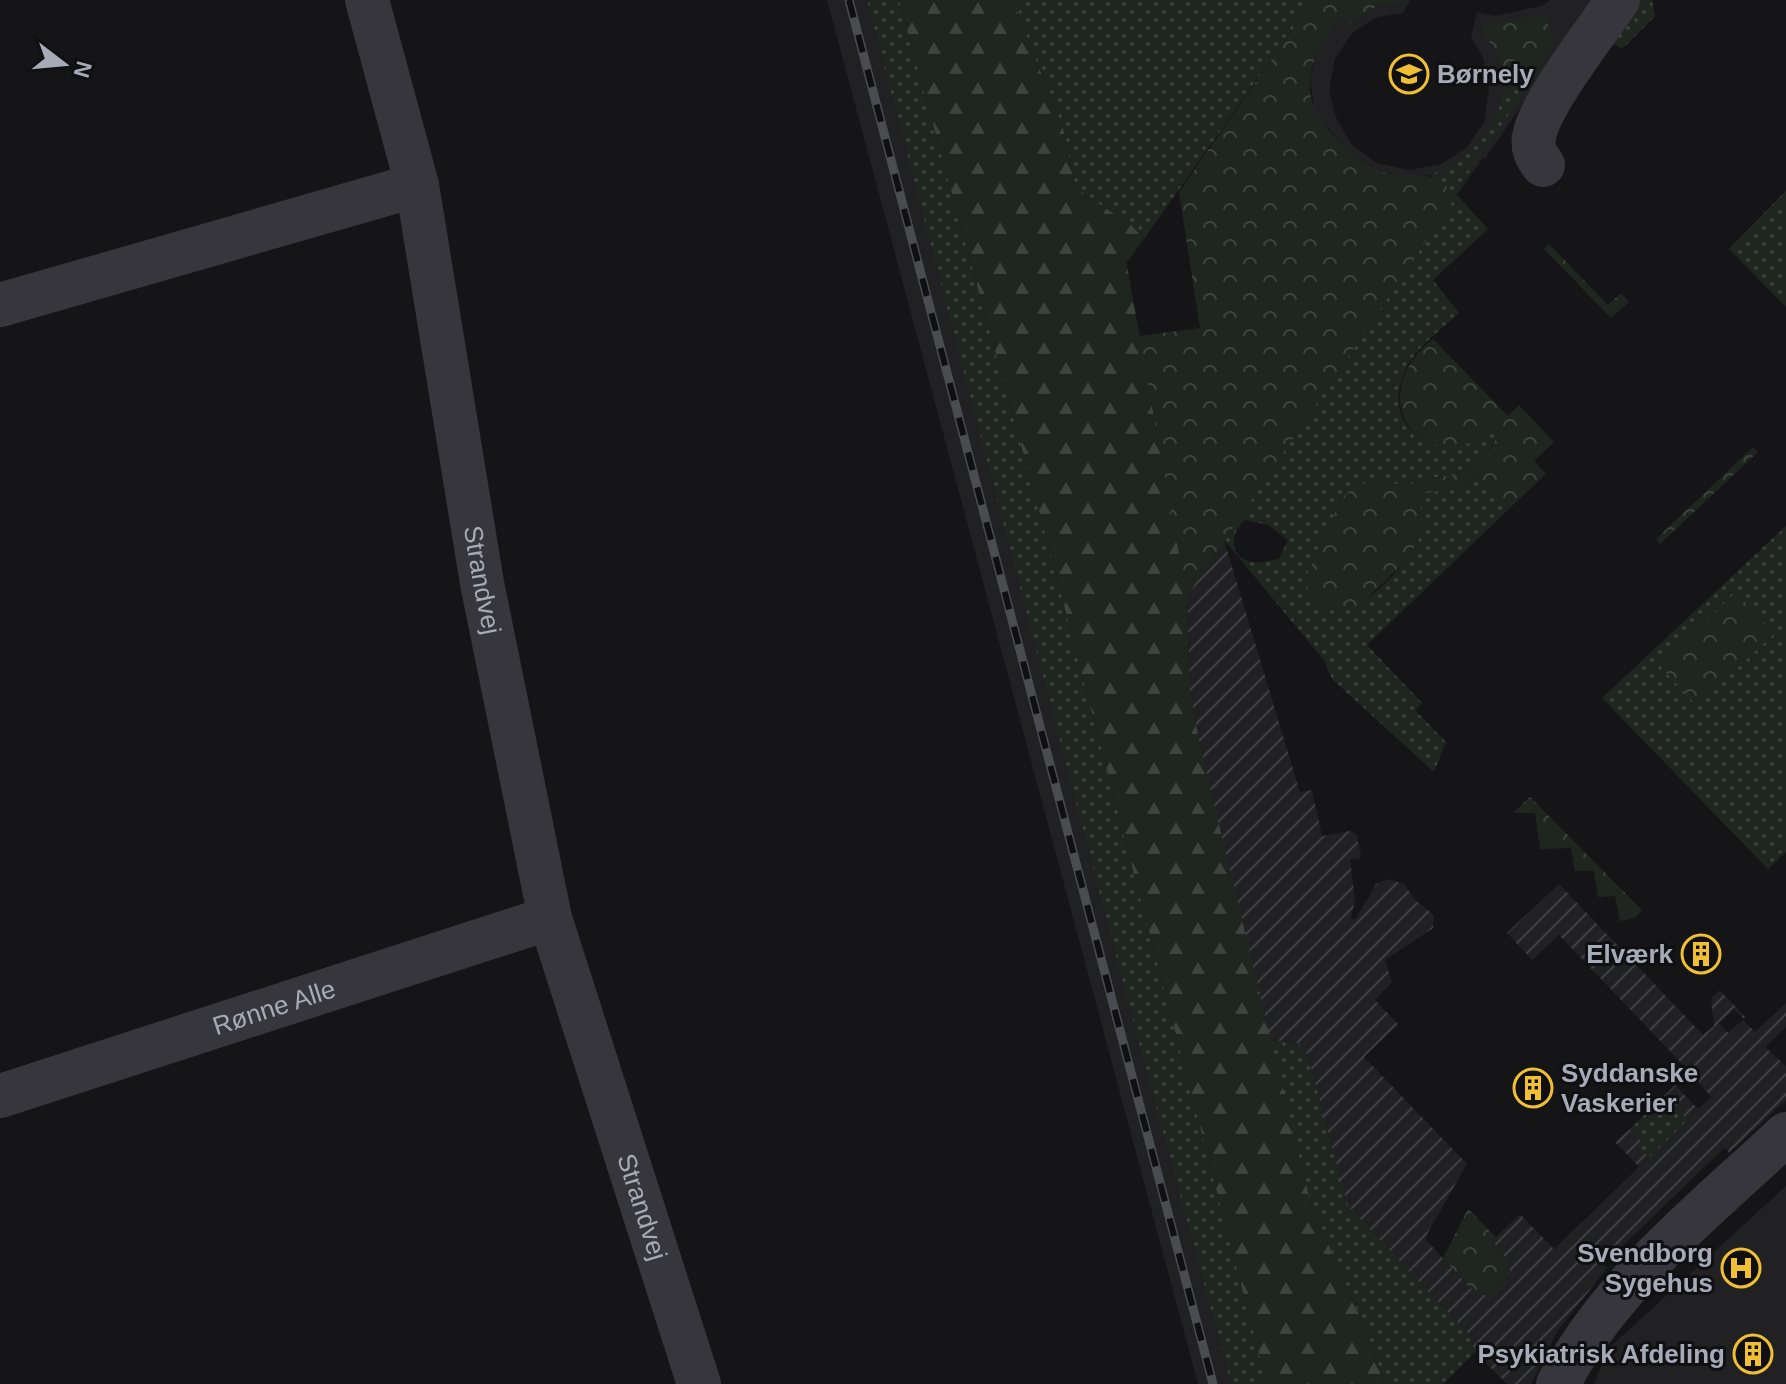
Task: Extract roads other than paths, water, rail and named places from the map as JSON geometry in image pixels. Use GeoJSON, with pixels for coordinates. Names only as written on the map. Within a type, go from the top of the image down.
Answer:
{"type":"FeatureCollection","features":[{"type":"Feature","properties":{"kind":"street","name":"Strandvej"},"geometry":{"type":"LineString","coordinates":[[367,0],[417,185],[482,583],[550,918],[699,1384]]}},
{"type":"Feature","properties":{"kind":"street"},"geometry":{"type":"LineString","coordinates":[[1543,165],[1536,156],[1533,144],[1538,120],[1618,0]]}},
{"type":"Feature","properties":{"kind":"street"},"geometry":{"type":"LineString","coordinates":[[0,305],[417,185]]}},
{"type":"Feature","properties":{"kind":"street","name":"Rønne Alle"},"geometry":{"type":"LineString","coordinates":[[0,1096],[550,918]]}},
{"type":"Feature","properties":{"kind":"street"},"geometry":{"type":"LineString","coordinates":[[1558,1384],[1597,1320],[1629,1282],[1786,1134]]}},
{"type":"Feature","properties":{"kind":"railway"},"geometry":{"type":"LineString","coordinates":[[849,0],[1213,1384]]}},
{"type":"Feature","properties":{"kind":"place","name":"Børnely"},"geometry":{"type":"Point","coordinates":[1409,74]}},
{"type":"Feature","properties":{"kind":"place","name":"Elværk"},"geometry":{"type":"Point","coordinates":[1701,954]}},
{"type":"Feature","properties":{"kind":"place","name":"Syddanske Vaskerier"},"geometry":{"type":"Point","coordinates":[1533,1088]}},
{"type":"Feature","properties":{"kind":"place","name":"Svendborg Sygehus"},"geometry":{"type":"Point","coordinates":[1741,1268]}},
{"type":"Feature","properties":{"kind":"place","name":"Psykiatrisk Afdeling"},"geometry":{"type":"Point","coordinates":[1753,1354]}}]}
